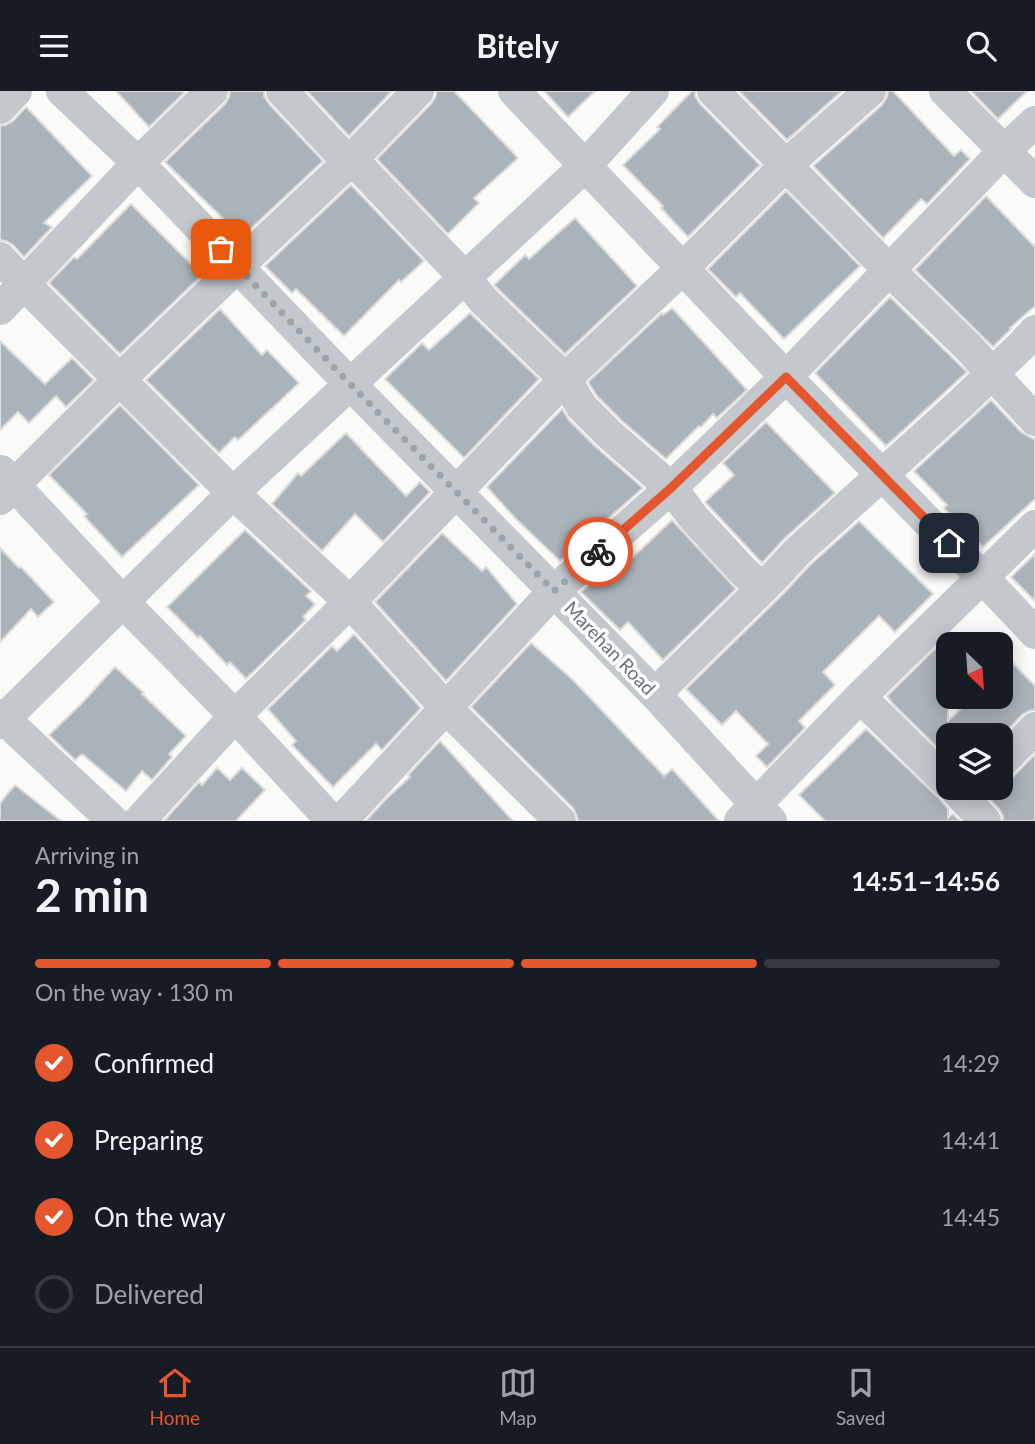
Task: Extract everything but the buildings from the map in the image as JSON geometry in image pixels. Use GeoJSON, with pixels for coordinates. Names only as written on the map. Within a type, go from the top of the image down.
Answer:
{"type":"FeatureCollection","features":[{"type":"Feature","properties":{"kind":"street"},"geometry":{"type":"LineString","coordinates":[[0,108],[16,91]]}},
{"type":"Feature","properties":{"kind":"street","name":"Marehan Road"},"geometry":{"type":"LineString","coordinates":[[62,91],[138,163],[456,493],[655,694],[756,816]]}},
{"type":"Feature","properties":{"kind":"street"},"geometry":{"type":"LineString","coordinates":[[0,309],[138,163],[212,91]]}},
{"type":"Feature","properties":{"kind":"street"},"geometry":{"type":"LineString","coordinates":[[282,91],[338,151],[352,159],[484,301],[565,379],[582,407],[671,488],[694,518],[762,588]]}},
{"type":"Feature","properties":{"kind":"street"},"geometry":{"type":"LineString","coordinates":[[332,821],[235,716],[5,485],[352,159],[418,91]]}},
{"type":"Feature","properties":{"kind":"street"},"geometry":{"type":"LineString","coordinates":[[514,91],[682,269],[1035,633]]}},
{"type":"Feature","properties":{"kind":"street"},"geometry":{"type":"LineString","coordinates":[[113,821],[1,719],[233,493],[585,166],[653,91]]}},
{"type":"Feature","properties":{"kind":"street"},"geometry":{"type":"LineString","coordinates":[[713,91],[969,348],[1035,420]]}},
{"type":"Feature","properties":{"kind":"street"},"geometry":{"type":"LineString","coordinates":[[139,821],[235,716],[350,602],[565,379],[682,269],[786,165],[870,91]]}},
{"type":"Feature","properties":{"kind":"street"},"geometry":{"type":"LineString","coordinates":[[945,91],[1035,182]]}},
{"type":"Feature","properties":{"kind":"street"},"geometry":{"type":"LineString","coordinates":[[341,821],[554,591],[671,488],[786,377],[1035,122]]}},
{"type":"Feature","properties":{"kind":"street"},"geometry":{"type":"LineString","coordinates":[[0,258],[233,493],[350,602],[549,817]]}},
{"type":"Feature","properties":{"kind":"street"},"geometry":{"type":"LineString","coordinates":[[655,694],[797,552],[1035,331]]}},
{"type":"Feature","properties":{"kind":"street"},"geometry":{"type":"LineString","coordinates":[[756,816],[859,697],[1035,526]]}},
{"type":"Feature","properties":{"kind":"street"},"geometry":{"type":"LineString","coordinates":[[859,697],[936,767]]}},
{"type":"Feature","properties":{"kind":"street"},"geometry":{"type":"LineString","coordinates":[[1013,751],[1035,728]]}},
{"type":"Feature","properties":{"kind":"street"},"geometry":{"type":"LineString","coordinates":[[968,800],[985,821]]}},
{"type":"Feature","properties":{"kind":"way so far"},"geometry":{"type":"LineString","coordinates":[[221,249],[554,591],[598,552]]}},
{"type":"Feature","properties":{"kind":"route"},"geometry":{"type":"LineString","coordinates":[[598,552],[671,488],[786,377],[949,543]]}}]}
